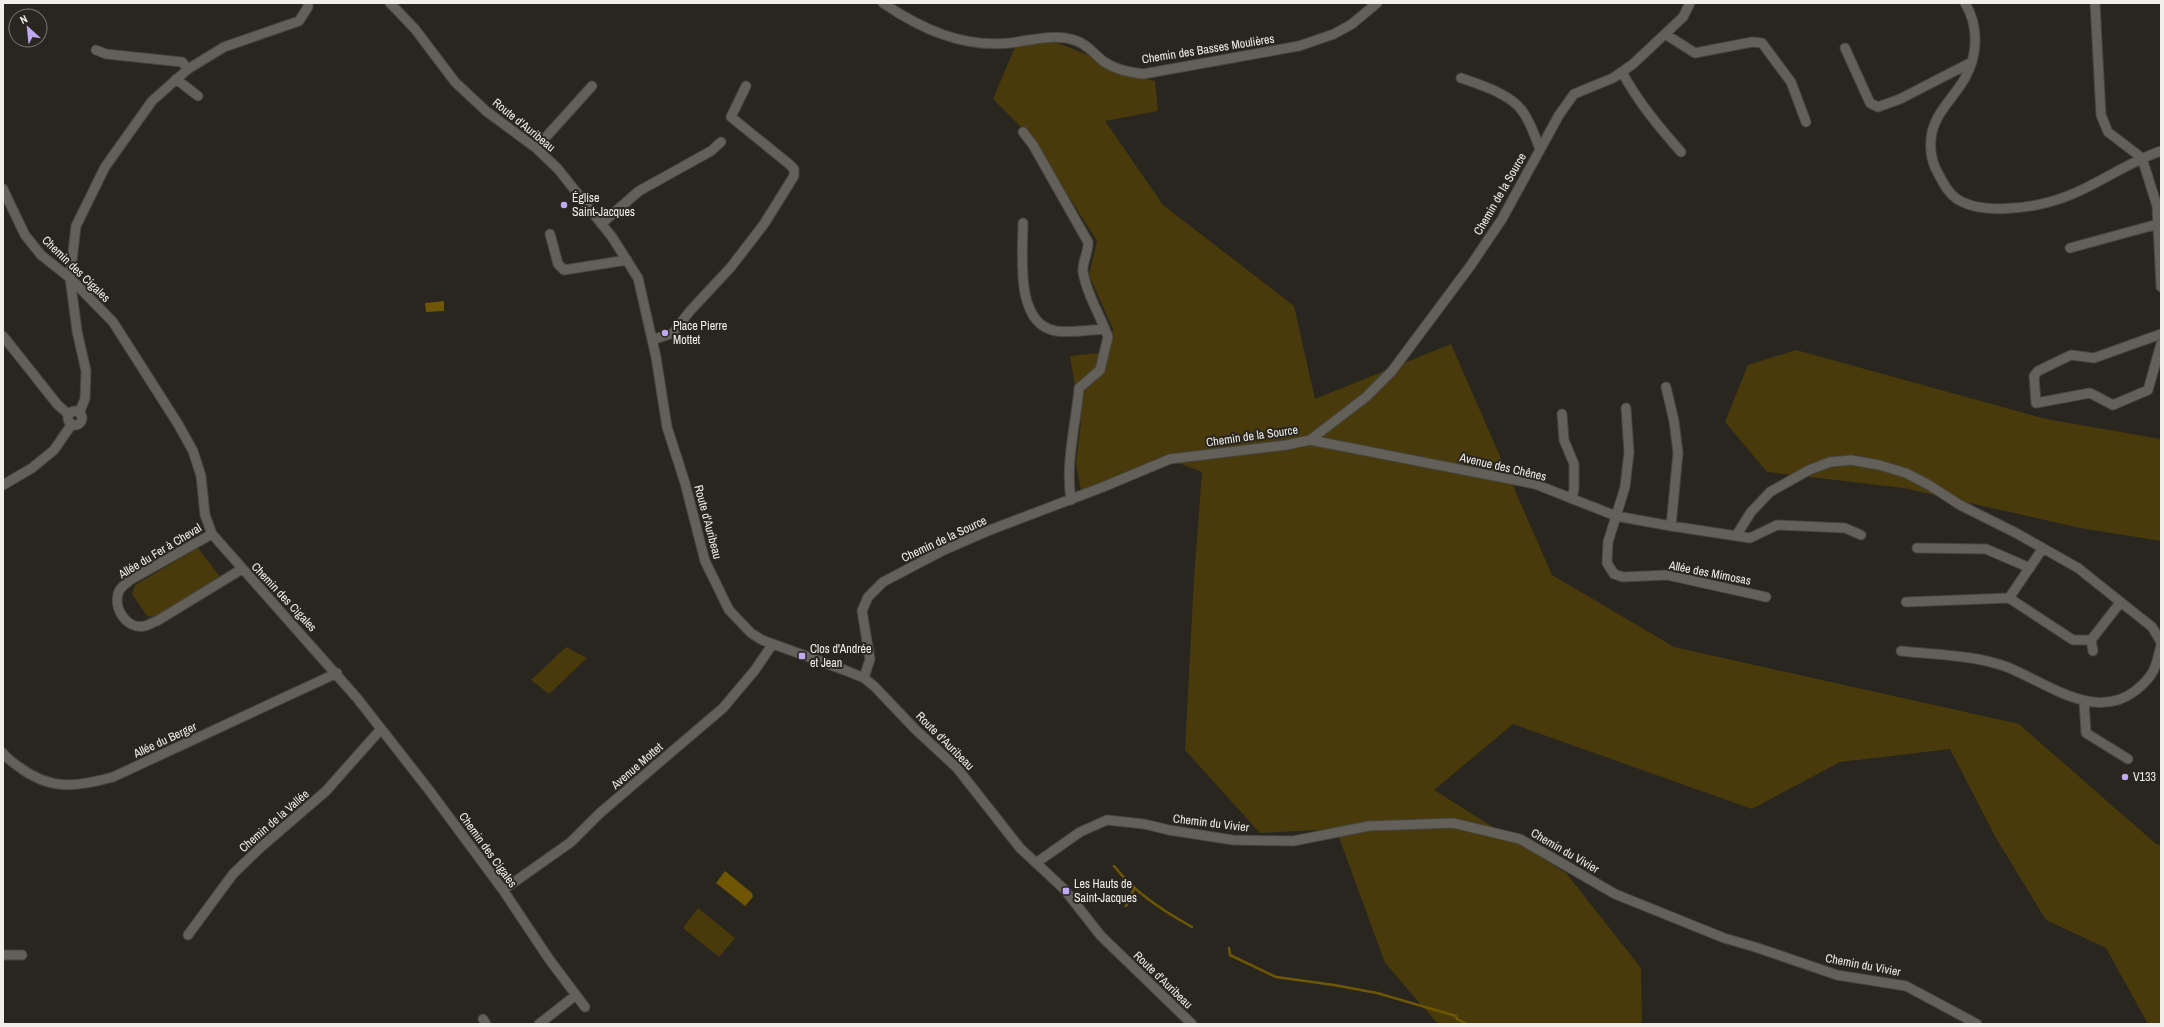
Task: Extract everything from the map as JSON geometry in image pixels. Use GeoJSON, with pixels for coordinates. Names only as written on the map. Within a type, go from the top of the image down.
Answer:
{"type":"FeatureCollection","features":[{"type":"Feature","properties":{"kind":"street"},"geometry":{"type":"LineString","coordinates":[[3,336],[71,420],[78,424],[81,422],[82,417],[79,413],[85,399],[86,370],[77,331],[70,278],[76,226],[105,167],[152,101],[188,69],[224,47],[299,20],[308,7],[308,3]]}},
{"type":"Feature","properties":{"kind":"street","name":"Route d'Auribeau"},"geometry":{"type":"LineString","coordinates":[[390,3],[415,29],[455,82],[486,111],[536,148],[558,169],[601,224],[638,278],[652,340],[667,427],[685,482],[705,561],[724,601],[736,618],[751,633],[772,645],[864,678],[956,768],[1020,848],[1064,889],[1101,936],[1192,1024]]}},
{"type":"Feature","properties":{"kind":"street","name":"Chemin des Basses Moulières"},"geometry":{"type":"LineString","coordinates":[[883,3],[926,30],[948,37],[989,44],[1044,38],[1063,38],[1077,41],[1091,49],[1104,61],[1122,71],[1143,74],[1300,46],[1334,34],[1352,24],[1376,3]]}},
{"type":"Feature","properties":{"kind":"street","name":"Chemin de la Source"},"geometry":{"type":"LineString","coordinates":[[864,678],[870,659],[862,611],[868,597],[883,582],[944,550],[1170,459],[1265,448],[1310,440],[1366,397],[1392,371],[1502,219],[1559,115],[1574,94],[1622,72],[1683,17],[1690,3]]}},
{"type":"Feature","properties":{"kind":"street"},"geometry":{"type":"LineString","coordinates":[[1965,3],[1975,30],[1976,47],[1972,62],[1965,78],[1942,110],[1932,131],[1930,146],[1934,167],[1947,190],[1957,199],[1983,208],[2004,209],[2048,203],[2074,193],[2142,158],[2161,151]]}},
{"type":"Feature","properties":{"kind":"street"},"geometry":{"type":"LineString","coordinates":[[2095,3],[2101,115],[2108,132],[2116,140],[2142,158],[2157,206],[2161,287]]}},
{"type":"Feature","properties":{"kind":"street"},"geometry":{"type":"LineString","coordinates":[[1665,34],[1696,53],[1752,42],[1762,43],[1791,82],[1806,122]]}},
{"type":"Feature","properties":{"kind":"street"},"geometry":{"type":"LineString","coordinates":[[1845,48],[1870,103],[1878,107],[1900,99],[1972,62]]}},
{"type":"Feature","properties":{"kind":"street"},"geometry":{"type":"LineString","coordinates":[[96,50],[106,54],[182,62],[188,69]]}},
{"type":"Feature","properties":{"kind":"street"},"geometry":{"type":"LineString","coordinates":[[1622,72],[1631,89],[1653,121],[1681,152]]}},
{"type":"Feature","properties":{"kind":"street"},"geometry":{"type":"LineString","coordinates":[[1461,78],[1494,90],[1516,106],[1526,117],[1540,149]]}},
{"type":"Feature","properties":{"kind":"street"},"geometry":{"type":"LineString","coordinates":[[176,79],[198,96]]}},
{"type":"Feature","properties":{"kind":"street"},"geometry":{"type":"LineString","coordinates":[[536,148],[592,86]]}},
{"type":"Feature","properties":{"kind":"street"},"geometry":{"type":"LineString","coordinates":[[652,340],[674,333],[690,311],[731,267],[764,224],[794,176],[794,169],[789,164],[731,117],[746,86]]}},
{"type":"Feature","properties":{"kind":"street"},"geometry":{"type":"LineString","coordinates":[[1023,132],[1033,145],[1088,242],[1089,248],[1084,257],[1083,272],[1096,312],[1108,337],[1100,370],[1079,388],[1070,463],[1069,488],[1071,500]]}},
{"type":"Feature","properties":{"kind":"street"},"geometry":{"type":"LineString","coordinates":[[601,224],[639,191],[710,151],[721,142]]}},
{"type":"Feature","properties":{"kind":"street","name":"Chemin des Cigales"},"geometry":{"type":"LineString","coordinates":[[3,189],[25,235],[41,255],[70,278],[113,322],[182,430],[193,450],[201,476],[205,515],[212,534],[337,673],[503,890],[549,959],[585,1007]]}},
{"type":"Feature","properties":{"kind":"street"},"geometry":{"type":"LineString","coordinates":[[1023,223],[1026,301],[1031,316],[1043,326],[1055,331],[1105,329]]}},
{"type":"Feature","properties":{"kind":"street"},"geometry":{"type":"LineString","coordinates":[[2070,248],[2158,224]]}},
{"type":"Feature","properties":{"kind":"street"},"geometry":{"type":"LineString","coordinates":[[550,234],[558,264],[564,270],[627,260]]}},
{"type":"Feature","properties":{"kind":"street"},"geometry":{"type":"LineString","coordinates":[[2161,334],[2094,358],[2071,355],[2038,371],[2034,376],[2036,403],[2090,393],[2113,405],[2148,390],[2161,344]]}},
{"type":"Feature","properties":{"kind":"street"},"geometry":{"type":"LineString","coordinates":[[1666,387],[1674,421],[1678,453],[1671,526]]}},
{"type":"Feature","properties":{"kind":"street"},"geometry":{"type":"LineString","coordinates":[[1616,516],[1625,487],[1629,452],[1626,408]]}},
{"type":"Feature","properties":{"kind":"street"},"geometry":{"type":"LineString","coordinates":[[1562,414],[1564,440],[1574,464],[1574,489],[1572,499]]}},
{"type":"Feature","properties":{"kind":"street"},"geometry":{"type":"LineString","coordinates":[[3,485],[32,468],[54,450],[71,420]]}},
{"type":"Feature","properties":{"kind":"street","name":"Avenue des Chênes"},"geometry":{"type":"LineString","coordinates":[[1310,440],[1536,484],[1616,516],[1671,526],[1750,538],[1777,526],[1845,528],[1861,535]]}},
{"type":"Feature","properties":{"kind":"street"},"geometry":{"type":"LineString","coordinates":[[1736,536],[1751,512],[1770,492],[1809,470],[1830,462],[1851,460],[1879,465],[1906,473],[1929,485],[1960,505],[2078,568],[2152,627],[2161,642]]}},
{"type":"Feature","properties":{"kind":"street","name":"Allée des Mimosas"},"geometry":{"type":"LineString","coordinates":[[1616,516],[1608,542],[1607,563],[1614,574],[1623,577],[1667,575],[1766,597]]}},
{"type":"Feature","properties":{"kind":"street","name":"Allée du Fer à Cheval"},"geometry":{"type":"LineString","coordinates":[[212,534],[130,580],[119,590],[116,600],[122,616],[132,625],[145,626],[157,621],[242,569]]}},
{"type":"Feature","properties":{"kind":"street"},"geometry":{"type":"LineString","coordinates":[[1917,548],[1986,549],[2030,568]]}},
{"type":"Feature","properties":{"kind":"street"},"geometry":{"type":"LineString","coordinates":[[2009,598],[2043,548]]}},
{"type":"Feature","properties":{"kind":"street"},"geometry":{"type":"LineString","coordinates":[[1906,602],[2009,598],[2073,640],[2091,640]]}},
{"type":"Feature","properties":{"kind":"street"},"geometry":{"type":"LineString","coordinates":[[2093,651],[2091,640],[2120,603]]}},
{"type":"Feature","properties":{"kind":"street","name":"Avenue Mottet"},"geometry":{"type":"LineString","coordinates":[[503,890],[571,842],[600,814],[722,708],[755,670],[772,645]]}},
{"type":"Feature","properties":{"kind":"street"},"geometry":{"type":"LineString","coordinates":[[1902,651],[1968,658],[2006,667],[2084,701],[2109,702],[2128,696],[2143,684],[2156,669],[2161,645]]}},
{"type":"Feature","properties":{"kind":"street","name":"Allée du Berger"},"geometry":{"type":"LineString","coordinates":[[3,753],[25,771],[48,783],[82,785],[113,777],[337,673]]}},
{"type":"Feature","properties":{"kind":"street"},"geometry":{"type":"LineString","coordinates":[[2084,701],[2086,732],[2128,759]]}},
{"type":"Feature","properties":{"kind":"street","name":"Chemin de la Vallée"},"geometry":{"type":"LineString","coordinates":[[188,935],[233,874],[261,847],[326,792],[381,729]]}},
{"type":"Feature","properties":{"kind":"street","name":"Chemin du Vivier"},"geometry":{"type":"LineString","coordinates":[[1036,863],[1080,832],[1107,820],[1144,824],[1169,830],[1240,840],[1293,840],[1369,826],[1390,824],[1453,823],[1520,839],[1615,894],[1724,938],[1837,975],[1906,986],[1977,1024]]}},
{"type":"Feature","properties":{"kind":"street"},"geometry":{"type":"LineString","coordinates":[[3,955],[22,955]]}},
{"type":"Feature","properties":{"kind":"street"},"geometry":{"type":"LineString","coordinates":[[540,1024],[576,995]]}},
{"type":"Feature","properties":{"kind":"shaded area"},"geometry":{"type":"Polygon","coordinates":[[[1053,41],[1085,54],[1123,74],[1155,81],[1158,111],[1105,121],[1163,205],[1294,306],[1315,399],[1451,344],[1552,575],[1674,647],[2019,724],[2156,844],[2161,845],[2161,1024],[2148,1024],[2106,948],[2046,920],[1996,838],[1950,749],[1840,762],[1752,809],[1513,724],[1434,790],[1566,873],[1641,968],[1642,1024],[1438,1024],[1385,963],[1336,829],[1260,833],[1185,750],[1194,579],[1202,472],[1176,462],[1081,490],[1076,464],[1081,423],[1070,356],[1109,352],[1113,329],[1089,275],[1097,241],[1031,137],[993,99],[1015,47],[1053,41]]]}},
{"type":"Feature","properties":{"kind":"shaded area"},"geometry":{"type":"Polygon","coordinates":[[[444,301],[444,311],[426,312],[425,303],[444,301]]]}},
{"type":"Feature","properties":{"kind":"shaded area"},"geometry":{"type":"Polygon","coordinates":[[[1796,350],[2046,419],[2161,439],[2161,541],[2080,528],[1904,488],[1767,472],[1725,422],[1748,365],[1796,350]]]}},
{"type":"Feature","properties":{"kind":"shaded area"},"geometry":{"type":"Polygon","coordinates":[[[198,548],[220,577],[154,617],[147,616],[132,594],[135,585],[198,548]]]}},
{"type":"Feature","properties":{"kind":"shaded area"},"geometry":{"type":"Polygon","coordinates":[[[566,647],[587,658],[549,694],[531,680],[566,647]]]}},
{"type":"Feature","properties":{"kind":"shaded area"},"geometry":{"type":"Polygon","coordinates":[[[725,871],[752,893],[753,897],[745,906],[716,883],[725,871]]]}},
{"type":"Feature","properties":{"kind":"shaded area"},"geometry":{"type":"Polygon","coordinates":[[[698,908],[735,938],[719,957],[683,928],[698,908]]]}},
{"type":"Feature","properties":{"kind":"waterway"},"geometry":{"type":"LineString","coordinates":[[1114,866],[1140,893],[1192,927]]}},
{"type":"Feature","properties":{"kind":"waterway"},"geometry":{"type":"LineString","coordinates":[[1126,906],[1134,889]]}},
{"type":"Feature","properties":{"kind":"waterway"},"geometry":{"type":"LineString","coordinates":[[1229,948],[1230,955],[1276,977],[1377,993],[1456,1016],[1457,1019],[1467,1024]]}},
{"type":"Feature","properties":{"kind":"place","name":"Église Saint-Jacques"},"geometry":{"type":"Point","coordinates":[564,205]}},
{"type":"Feature","properties":{"kind":"place","name":"Place Pierre Mottet"},"geometry":{"type":"Point","coordinates":[665,333]}},
{"type":"Feature","properties":{"kind":"place","name":"Clos d'Andrée et Jean"},"geometry":{"type":"Point","coordinates":[802,656]}},
{"type":"Feature","properties":{"kind":"place","name":"V133"},"geometry":{"type":"Point","coordinates":[2125,777]}},
{"type":"Feature","properties":{"kind":"place","name":"Les Hauts de Saint-Jacques"},"geometry":{"type":"Point","coordinates":[1066,891]}}]}
